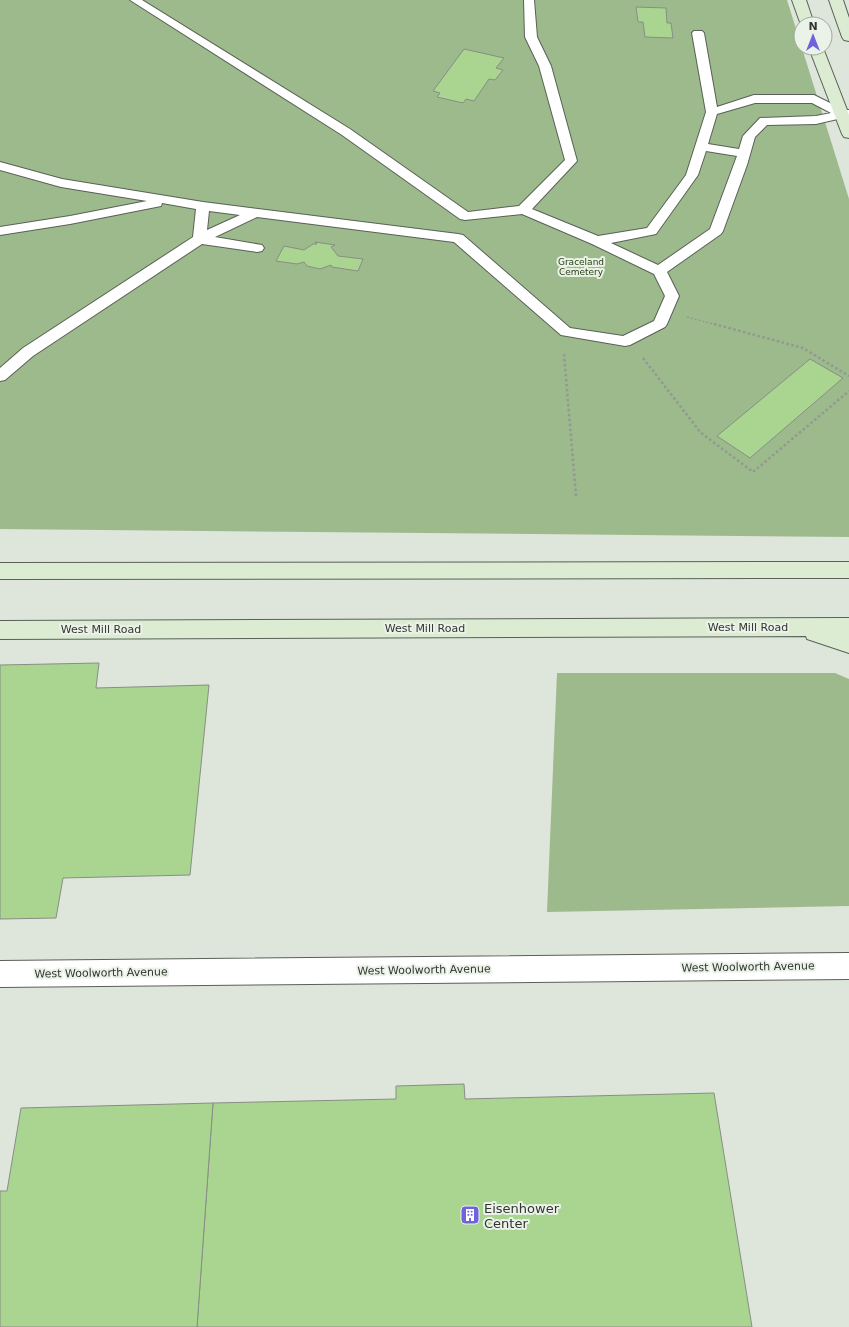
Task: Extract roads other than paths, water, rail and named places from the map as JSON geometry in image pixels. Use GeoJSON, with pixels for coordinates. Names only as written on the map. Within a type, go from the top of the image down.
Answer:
{"type":"FeatureCollection","features":[{"type":"Feature","properties":{"kind":"main road"},"geometry":{"type":"LineString","coordinates":[[799,0],[804,16]]}},
{"type":"Feature","properties":{"kind":"main road"},"geometry":{"type":"LineString","coordinates":[[836,0],[849,37]]}},
{"type":"Feature","properties":{"kind":"main road"},"geometry":{"type":"LineString","coordinates":[[820,56],[846,114],[849,134]]}},
{"type":"Feature","properties":{"kind":"main road"},"geometry":{"type":"LineString","coordinates":[[0,571],[849,570]]}},
{"type":"Feature","properties":{"kind":"main road"},"geometry":{"type":"LineString","coordinates":[[797,626],[849,644]]}},
{"type":"Feature","properties":{"kind":"main road","name":"West Mill Road"},"geometry":{"type":"LineString","coordinates":[[0,630],[849,627]]}},
{"type":"Feature","properties":{"kind":"street","name":"West Woolworth Avenue"},"geometry":{"type":"LineString","coordinates":[[0,974],[849,966]]}},
{"type":"Feature","properties":{"kind":"lane"},"geometry":{"type":"LineString","coordinates":[[0,166],[61,183],[168,201],[458,238],[566,332],[625,341],[660,324],[672,296],[659,271],[597,241],[523,210],[465,216],[346,132],[135,0]]}},
{"type":"Feature","properties":{"kind":"lane"},"geometry":{"type":"LineString","coordinates":[[523,210],[570,161],[545,66],[531,37],[529,0]]}},
{"type":"Feature","properties":{"kind":"lane"},"geometry":{"type":"LineString","coordinates":[[597,241],[651,231],[692,175],[712,112],[698,33]]}},
{"type":"Feature","properties":{"kind":"lane"},"geometry":{"type":"LineString","coordinates":[[712,112],[754,99],[814,99],[846,114]]}},
{"type":"Feature","properties":{"kind":"lane"},"geometry":{"type":"LineString","coordinates":[[731,107],[764,121],[816,120],[846,114]]}},
{"type":"Feature","properties":{"kind":"lane"},"geometry":{"type":"LineString","coordinates":[[659,271],[716,231],[749,136],[764,121]]}},
{"type":"Feature","properties":{"kind":"lane"},"geometry":{"type":"LineString","coordinates":[[701,146],[744,154]]}},
{"type":"Feature","properties":{"kind":"lane"},"geometry":{"type":"LineString","coordinates":[[0,231],[70,220],[168,201]]}},
{"type":"Feature","properties":{"kind":"lane"},"geometry":{"type":"LineString","coordinates":[[200,240],[203,206]]}},
{"type":"Feature","properties":{"kind":"lane"},"geometry":{"type":"LineString","coordinates":[[0,376],[28,352],[200,240],[254,213]]}},
{"type":"Feature","properties":{"kind":"lane"},"geometry":{"type":"LineString","coordinates":[[458,238],[465,216]]}},
{"type":"Feature","properties":{"kind":"lane"},"geometry":{"type":"LineString","coordinates":[[200,240],[257,248]]}},
{"type":"Feature","properties":{"kind":"place","name":"Eisenhower Center"},"geometry":{"type":"Point","coordinates":[470,1215]}},
{"type":"Feature","properties":{"kind":"park label","name":"Graceland Cemetery"},"geometry":{"type":"Point","coordinates":[581,268]}}]}
